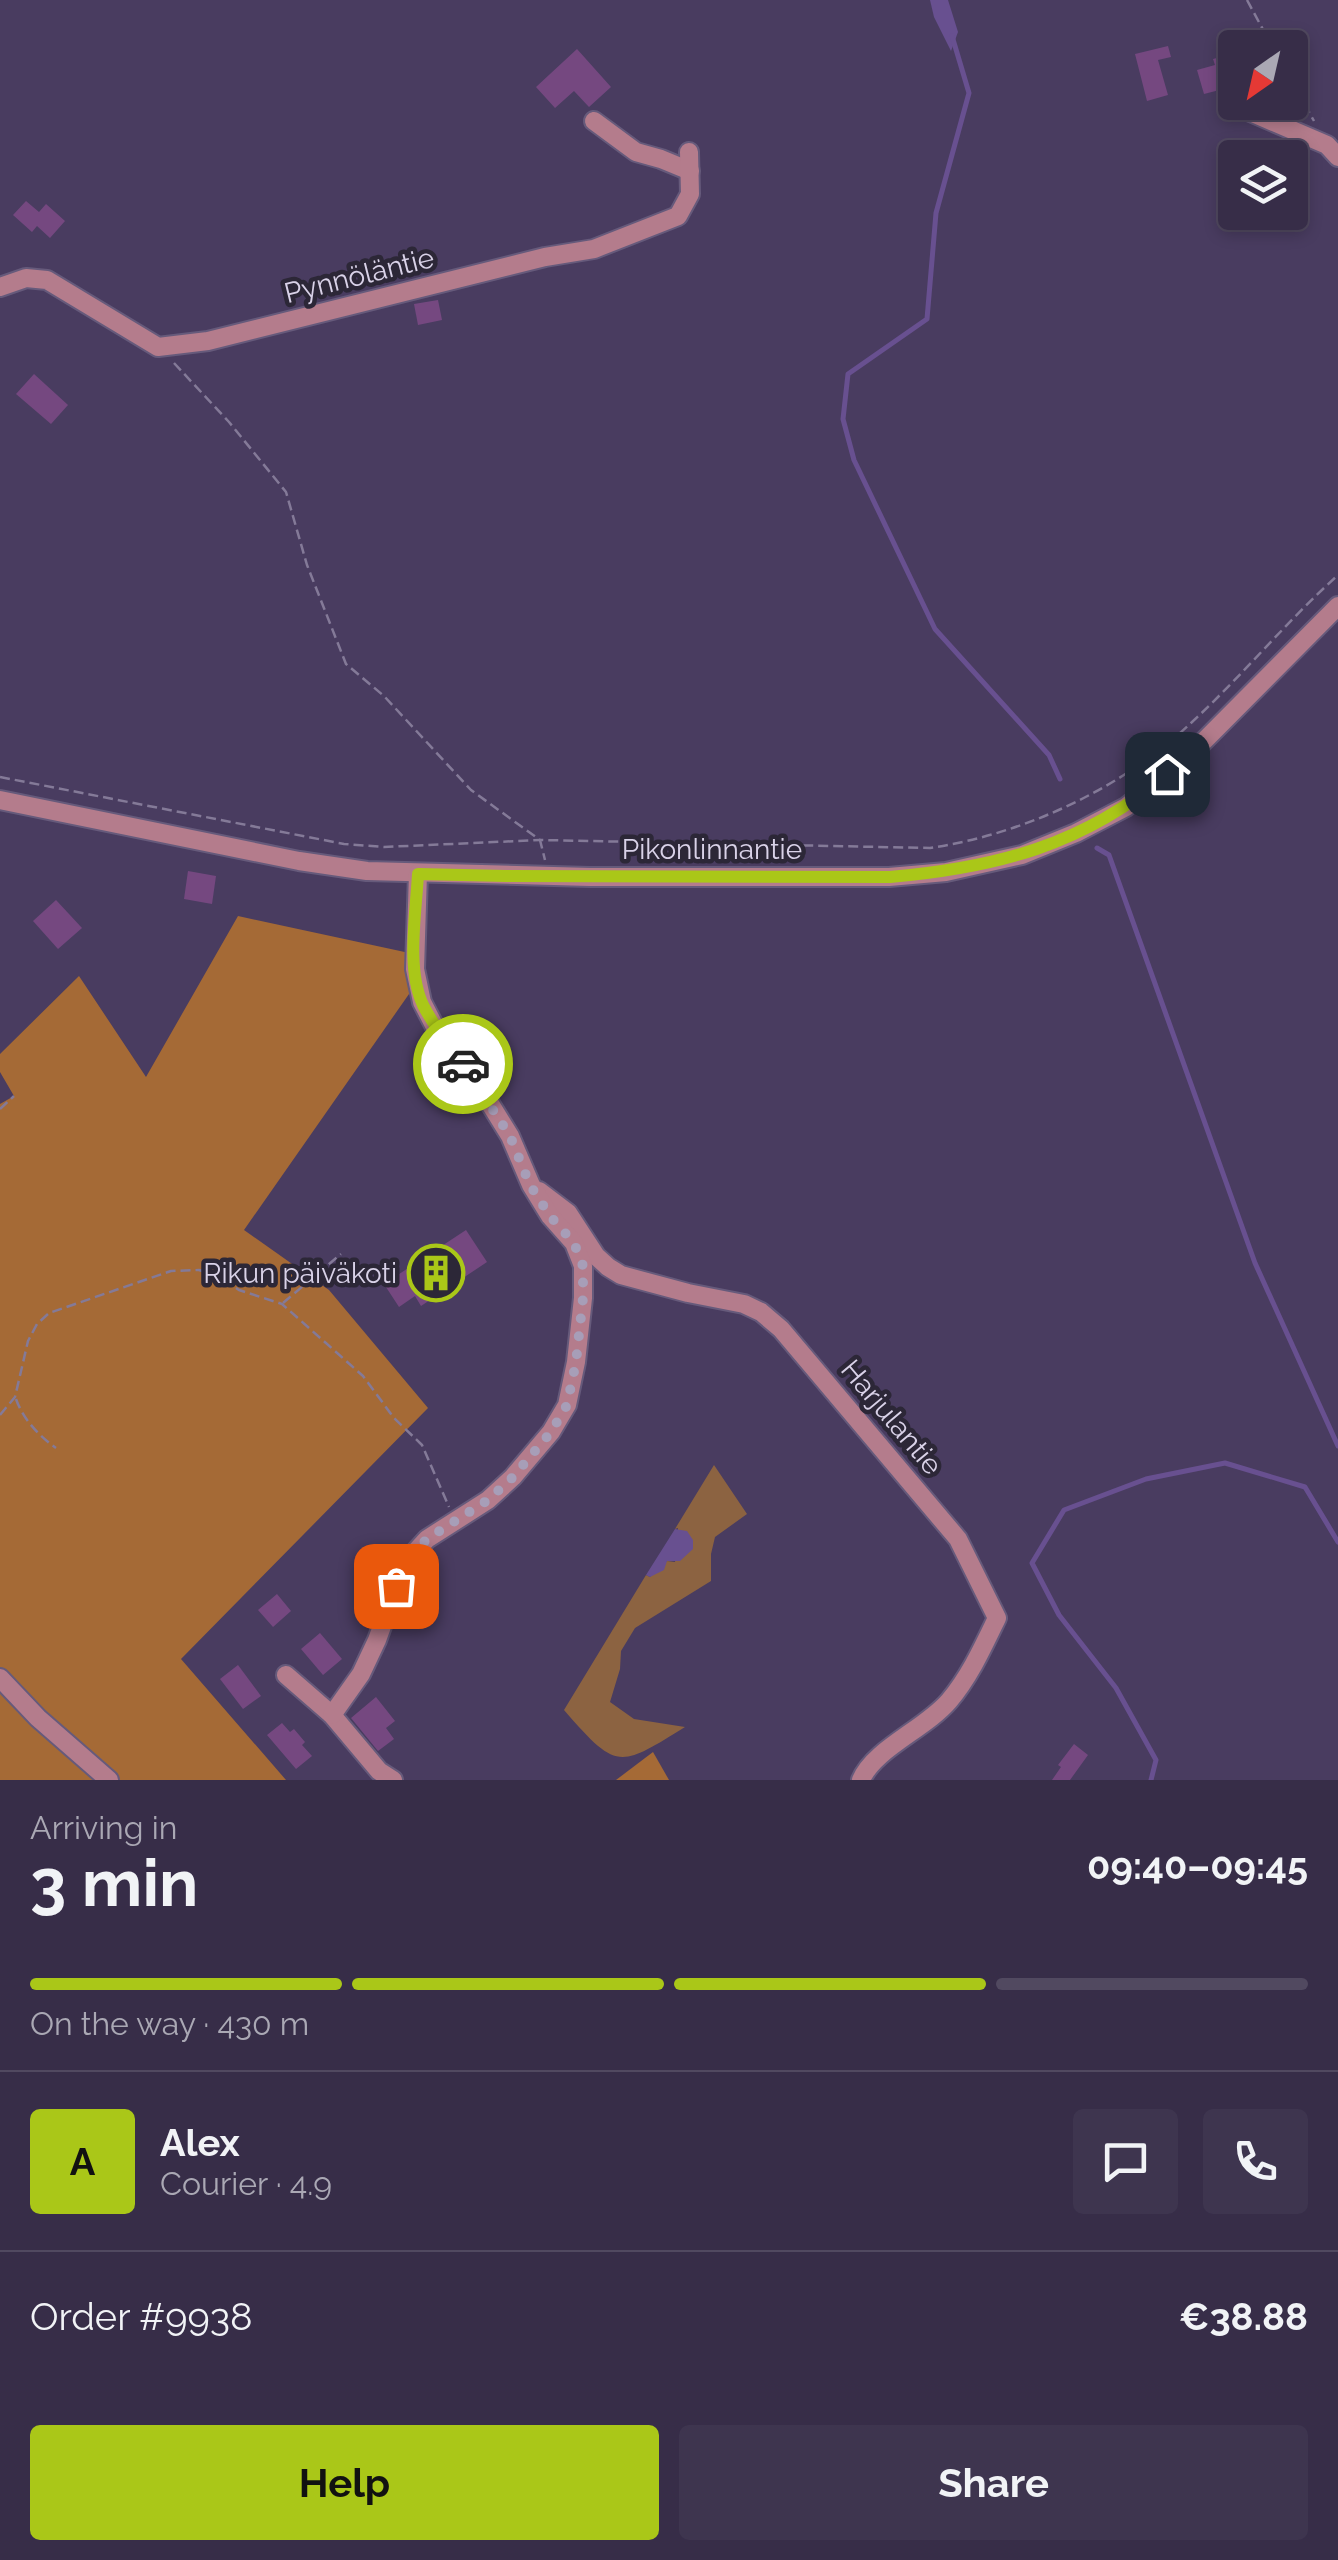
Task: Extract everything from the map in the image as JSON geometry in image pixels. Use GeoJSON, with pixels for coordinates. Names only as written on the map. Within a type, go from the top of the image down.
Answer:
{"type":"FeatureCollection","features":[{"type":"Feature","properties":{"kind":"street"},"geometry":{"type":"LineString","coordinates":[[1267,120],[1332,151]]}},
{"type":"Feature","properties":{"kind":"street"},"geometry":{"type":"LineString","coordinates":[[594,122],[636,152],[690,172]]}},
{"type":"Feature","properties":{"kind":"street","name":"Pynnöläntie"},"geometry":{"type":"LineString","coordinates":[[158,348],[208,341],[545,257],[594,250],[678,216],[690,194],[689,152]]}},
{"type":"Feature","properties":{"kind":"street"},"geometry":{"type":"LineString","coordinates":[[0,287],[26,278],[47,280],[158,348]]}},
{"type":"Feature","properties":{"kind":"street","name":"Pikonlinnantie"},"geometry":{"type":"LineString","coordinates":[[0,800],[299,861],[368,871],[890,877],[946,872],[1022,855],[1089,827],[1126,806],[1187,758],[1338,606]]}},
{"type":"Feature","properties":{"kind":"street","name":"Harjulantie"},"geometry":{"type":"LineString","coordinates":[[332,1715],[361,1674],[378,1640],[404,1563],[427,1539],[488,1500],[551,1432],[567,1405],[583,1298],[583,1266],[574,1243],[530,1185],[510,1136],[422,1002],[414,969],[418,874]]}},
{"type":"Feature","properties":{"kind":"street","name":"Harjulantie"},"geometry":{"type":"LineString","coordinates":[[530,1185],[568,1214],[596,1256],[621,1275],[744,1304],[761,1312],[794,1344],[958,1539],[997,1618],[975,1663],[948,1702],[866,1767],[861,1780]]}},
{"type":"Feature","properties":{"kind":"street"},"geometry":{"type":"LineString","coordinates":[[286,1676],[332,1715],[379,1772],[393,1780]]}},
{"type":"Feature","properties":{"kind":"street"},"geometry":{"type":"LineString","coordinates":[[0,1678],[38,1718],[109,1780]]}},
{"type":"Feature","properties":{"kind":"path"},"geometry":{"type":"LineString","coordinates":[[1247,0],[1263,30]]}},
{"type":"Feature","properties":{"kind":"path"},"geometry":{"type":"LineString","coordinates":[[1308,109],[1332,151]]}},
{"type":"Feature","properties":{"kind":"path"},"geometry":{"type":"LineString","coordinates":[[158,348],[229,422],[286,492],[307,565],[346,664],[384,696],[471,790],[540,840],[548,876]]}},
{"type":"Feature","properties":{"kind":"path"},"geometry":{"type":"LineString","coordinates":[[0,777],[344,844],[384,847],[540,840],[930,848],[989,837],[1131,772],[1190,724],[1338,575]]}},
{"type":"Feature","properties":{"kind":"path"},"geometry":{"type":"LineString","coordinates":[[0,1109],[14,1096]]}},
{"type":"Feature","properties":{"kind":"path"},"geometry":{"type":"LineString","coordinates":[[282,1304],[340,1254]]}},
{"type":"Feature","properties":{"kind":"path"},"geometry":{"type":"LineString","coordinates":[[56,1448],[40,1437],[16,1397],[28,1341],[37,1324],[50,1312],[171,1271],[199,1270],[222,1278],[239,1290],[282,1304],[362,1376],[394,1418],[422,1445],[458,1521]]}},
{"type":"Feature","properties":{"kind":"path"},"geometry":{"type":"LineString","coordinates":[[0,1415],[16,1397]]}},
{"type":"Feature","properties":{"kind":"shaded area"},"geometry":{"type":"Polygon","coordinates":[[[930,0],[948,0],[958,32],[951,51],[934,17],[930,0]]]}},
{"type":"Feature","properties":{"kind":"shaded area"},"geometry":{"type":"Polygon","coordinates":[[[238,916],[414,954],[416,984],[244,1230],[329,1290],[428,1408],[181,1659],[286,1780],[0,1780],[0,1104],[14,1096],[0,1072],[0,1054],[79,976],[146,1077],[238,916]]]}},
{"type":"Feature","properties":{"kind":"shaded area"},"geometry":{"type":"Polygon","coordinates":[[[714,1465],[747,1514],[715,1537],[711,1581],[635,1628],[621,1651],[610,1702],[634,1719],[685,1727],[632,1756],[608,1753],[564,1710],[646,1575],[650,1577],[667,1561],[675,1562],[678,1528],[675,1529],[714,1465]]]}},
{"type":"Feature","properties":{"kind":"shaded area"},"geometry":{"type":"Polygon","coordinates":[[[675,1529],[687,1531],[693,1549],[680,1561],[667,1561],[664,1570],[646,1575],[675,1529]]]}},
{"type":"Feature","properties":{"kind":"shaded area"},"geometry":{"type":"Polygon","coordinates":[[[653,1752],[669,1780],[616,1780],[653,1752]]]}},
{"type":"Feature","properties":{"kind":"building"},"geometry":{"type":"Polygon","coordinates":[[[1168,46],[1171,57],[1158,60],[1168,95],[1147,101],[1135,54],[1168,46]]]}},
{"type":"Feature","properties":{"kind":"building"},"geometry":{"type":"Polygon","coordinates":[[[577,49],[611,87],[589,107],[574,91],[555,108],[536,87],[577,49]]]}},
{"type":"Feature","properties":{"kind":"building"},"geometry":{"type":"Polygon","coordinates":[[[1218,58],[1218,90],[1204,94],[1197,70],[1215,65],[1213,59],[1218,58]]]}},
{"type":"Feature","properties":{"kind":"building"},"geometry":{"type":"Polygon","coordinates":[[[26,201],[39,212],[46,204],[65,221],[50,238],[37,226],[32,232],[13,215],[26,201]]]}},
{"type":"Feature","properties":{"kind":"building"},"geometry":{"type":"Polygon","coordinates":[[[438,300],[442,320],[418,325],[414,304],[438,300]]]}},
{"type":"Feature","properties":{"kind":"building"},"geometry":{"type":"Polygon","coordinates":[[[34,374],[68,405],[51,424],[16,394],[34,374]]]}},
{"type":"Feature","properties":{"kind":"building"},"geometry":{"type":"Polygon","coordinates":[[[188,871],[216,876],[212,904],[184,899],[188,871]]]}},
{"type":"Feature","properties":{"kind":"building"},"geometry":{"type":"Polygon","coordinates":[[[56,900],[82,928],[58,949],[33,921],[56,900]]]}},
{"type":"Feature","properties":{"kind":"building","name":"Rikun päiväkoti"},"geometry":{"type":"Polygon","coordinates":[[[466,1230],[487,1262],[421,1306],[415,1296],[399,1307],[384,1284],[466,1230]]]}},
{"type":"Feature","properties":{"kind":"building"},"geometry":{"type":"Polygon","coordinates":[[[277,1594],[291,1611],[273,1627],[258,1610],[277,1594]]]}},
{"type":"Feature","properties":{"kind":"building"},"geometry":{"type":"Polygon","coordinates":[[[320,1633],[342,1659],[323,1675],[301,1649],[320,1633]]]}},
{"type":"Feature","properties":{"kind":"building"},"geometry":{"type":"Polygon","coordinates":[[[238,1665],[261,1696],[243,1709],[220,1679],[238,1665]]]}},
{"type":"Feature","properties":{"kind":"building"},"geometry":{"type":"Polygon","coordinates":[[[376,1697],[395,1721],[386,1728],[394,1739],[378,1751],[351,1718],[376,1697]]]}},
{"type":"Feature","properties":{"kind":"building"},"geometry":{"type":"Polygon","coordinates":[[[282,1723],[290,1732],[294,1729],[312,1756],[296,1769],[267,1735],[282,1723]]]}},
{"type":"Feature","properties":{"kind":"building"},"geometry":{"type":"Polygon","coordinates":[[[1074,1744],[1088,1755],[1070,1780],[1052,1780],[1061,1767],[1058,1765],[1074,1744]]]}},
{"type":"Feature","properties":{"kind":"waterway"},"geometry":{"type":"LineString","coordinates":[[952,36],[969,93],[936,213],[927,319],[848,374],[843,419],[854,460],[935,629],[1049,755],[1060,779]]}},
{"type":"Feature","properties":{"kind":"waterway"},"geometry":{"type":"LineString","coordinates":[[1097,848],[1109,855],[1255,1263],[1338,1446]]}},
{"type":"Feature","properties":{"kind":"waterway"},"geometry":{"type":"LineString","coordinates":[[1151,1780],[1156,1760],[1116,1688],[1059,1615],[1032,1563],[1064,1510],[1146,1479],[1225,1463],[1305,1487],[1338,1542]]}},
{"type":"Feature","properties":{"kind":"way so far"},"geometry":{"type":"LineString","coordinates":[[396,1586],[404,1563],[427,1539],[488,1500],[551,1432],[567,1405],[576,1362],[583,1266],[574,1243],[530,1185],[510,1136],[463,1064]]}},
{"type":"Feature","properties":{"kind":"place","name":"Rikun päiväkoti"},"geometry":{"type":"Point","coordinates":[436,1273]}},
{"type":"Feature","properties":{"kind":"route"},"geometry":{"type":"LineString","coordinates":[[463,1064],[436,1027],[416,984],[418,874],[890,877],[946,872],[1022,855],[1076,833],[1126,806],[1167,774]]}}]}
